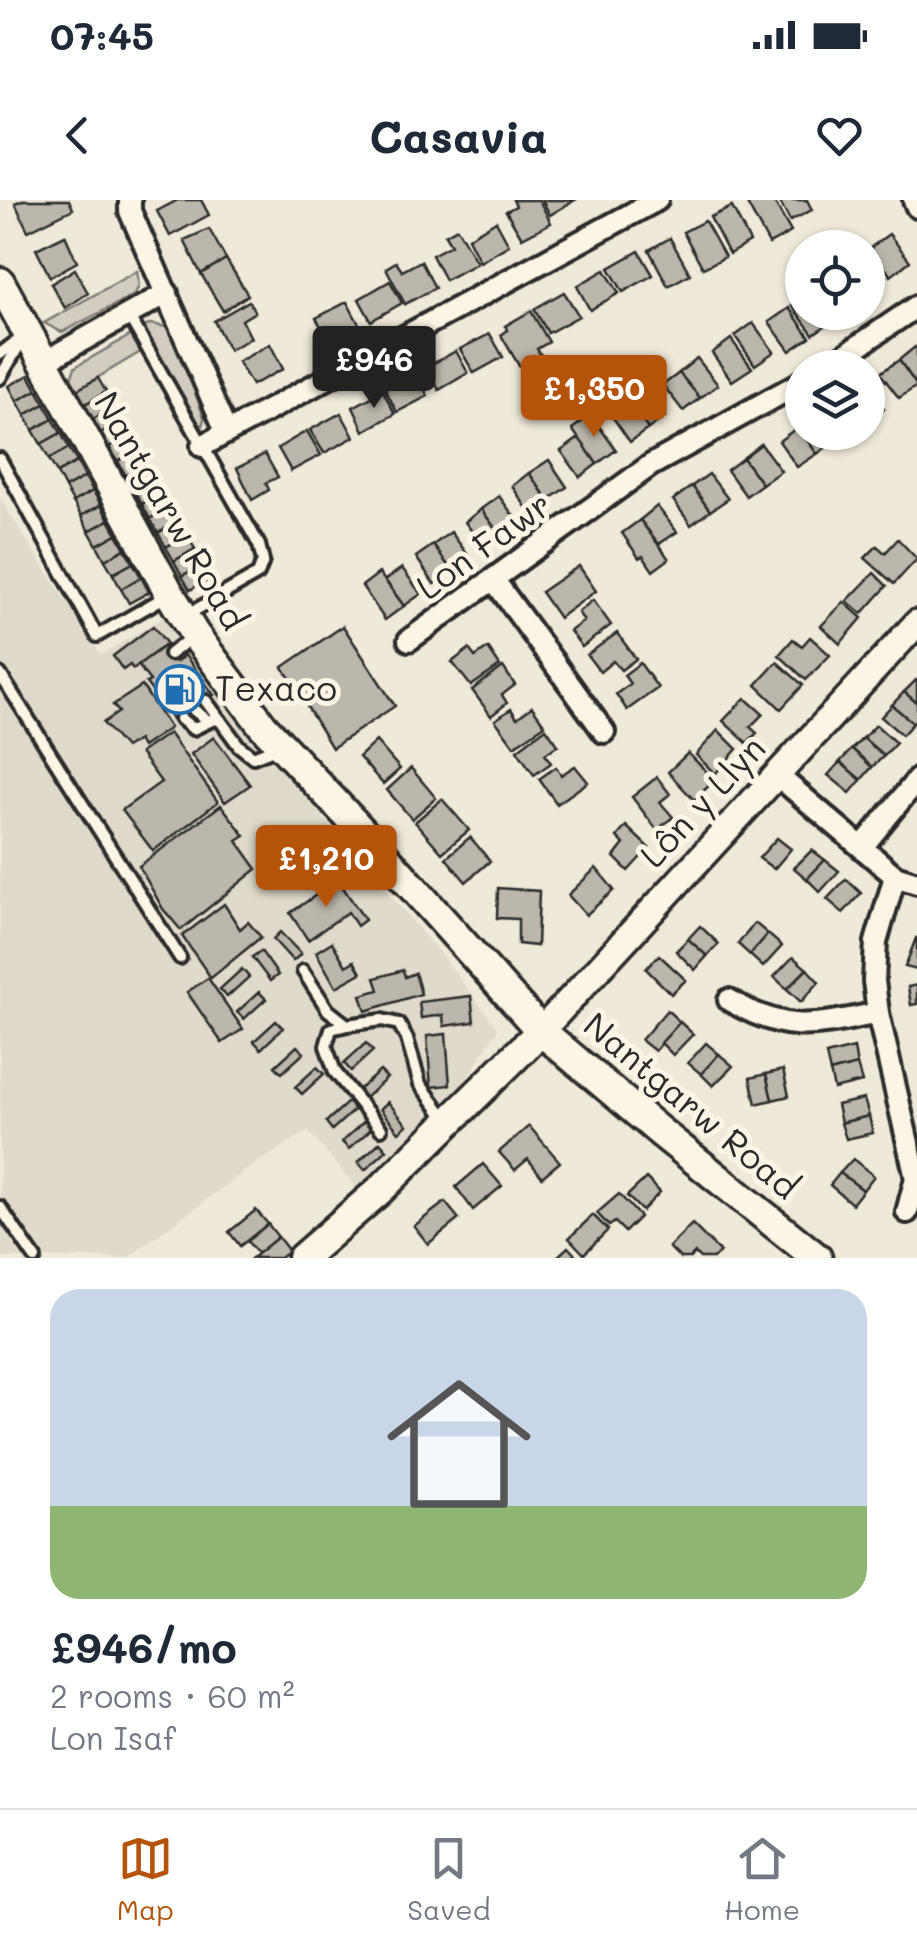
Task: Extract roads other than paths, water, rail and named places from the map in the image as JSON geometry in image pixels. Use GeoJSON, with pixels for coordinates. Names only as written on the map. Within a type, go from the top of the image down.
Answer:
{"type":"FeatureCollection","features":[{"type":"Feature","properties":{"kind":"main road","name":"Nantgarw Road"},"geometry":{"type":"LineString","coordinates":[[0,282],[179,635],[233,688],[541,1030],[659,1132],[817,1258]]}},
{"type":"Feature","properties":{"kind":"main road"},"geometry":{"type":"LineString","coordinates":[[307,1253],[450,1124],[541,1030]]}},
{"type":"Feature","properties":{"kind":"street"},"geometry":{"type":"LineString","coordinates":[[130,200],[130,211],[226,431]]}},
{"type":"Feature","properties":{"kind":"street"},"geometry":{"type":"LineString","coordinates":[[202,446],[657,200]]}},
{"type":"Feature","properties":{"kind":"street"},"geometry":{"type":"LineString","coordinates":[[914,200],[917,207]]}},
{"type":"Feature","properties":{"kind":"street"},"geometry":{"type":"LineString","coordinates":[[42,363],[166,293]]}},
{"type":"Feature","properties":{"kind":"street"},"geometry":{"type":"LineString","coordinates":[[852,350],[917,306]]}},
{"type":"Feature","properties":{"kind":"street","name":"Lon Fawr"},"geometry":{"type":"LineString","coordinates":[[409,640],[651,465],[785,391]]}},
{"type":"Feature","properties":{"kind":"street"},"geometry":{"type":"LineString","coordinates":[[494,580],[604,732]]}},
{"type":"Feature","properties":{"kind":"street","name":"Lôn y Llyn"},"geometry":{"type":"LineString","coordinates":[[541,1030],[917,623]]}},
{"type":"Feature","properties":{"kind":"street"},"geometry":{"type":"LineString","coordinates":[[777,775],[895,876],[917,883]]}},
{"type":"Feature","properties":{"kind":"street"},"geometry":{"type":"LineString","coordinates":[[863,846],[917,780]]}},
{"type":"Feature","properties":{"kind":"street"},"geometry":{"type":"LineString","coordinates":[[895,876],[876,942],[874,980],[916,1178],[907,1212]]}},
{"type":"Feature","properties":{"kind":"street"},"geometry":{"type":"LineString","coordinates":[[729,1000],[778,1024],[801,1026],[878,1013]]}},
{"type":"Feature","properties":{"kind":"lane"},"geometry":{"type":"LineString","coordinates":[[0,459],[97,636],[179,635],[258,574],[264,561],[259,546],[128,316]]}},
{"type":"Feature","properties":{"kind":"lane"},"geometry":{"type":"LineString","coordinates":[[0,354],[26,334]]}},
{"type":"Feature","properties":{"kind":"lane"},"geometry":{"type":"LineString","coordinates":[[0,378],[26,334]]}},
{"type":"Feature","properties":{"kind":"lane"},"geometry":{"type":"LineString","coordinates":[[0,674],[180,958]]}},
{"type":"Feature","properties":{"kind":"lane"},"geometry":{"type":"LineString","coordinates":[[206,701],[214,721]]}},
{"type":"Feature","properties":{"kind":"lane"},"geometry":{"type":"LineString","coordinates":[[194,710],[214,721],[253,757],[282,746]]}},
{"type":"Feature","properties":{"kind":"lane"},"geometry":{"type":"LineString","coordinates":[[181,719],[193,729],[214,721]]}},
{"type":"Feature","properties":{"kind":"lane"},"geometry":{"type":"LineString","coordinates":[[304,971],[328,1010],[348,1025]]}},
{"type":"Feature","properties":{"kind":"lane"},"geometry":{"type":"LineString","coordinates":[[380,1130],[335,1072],[326,1046],[331,1029],[382,1020],[399,1024],[420,1084],[450,1124]]}},
{"type":"Feature","properties":{"kind":"lane"},"geometry":{"type":"LineString","coordinates":[[0,1207],[35,1258]]}},
{"type":"Feature","properties":{"kind":"place","name":"Texaco"},"geometry":{"type":"Point","coordinates":[180,689]}}]}
